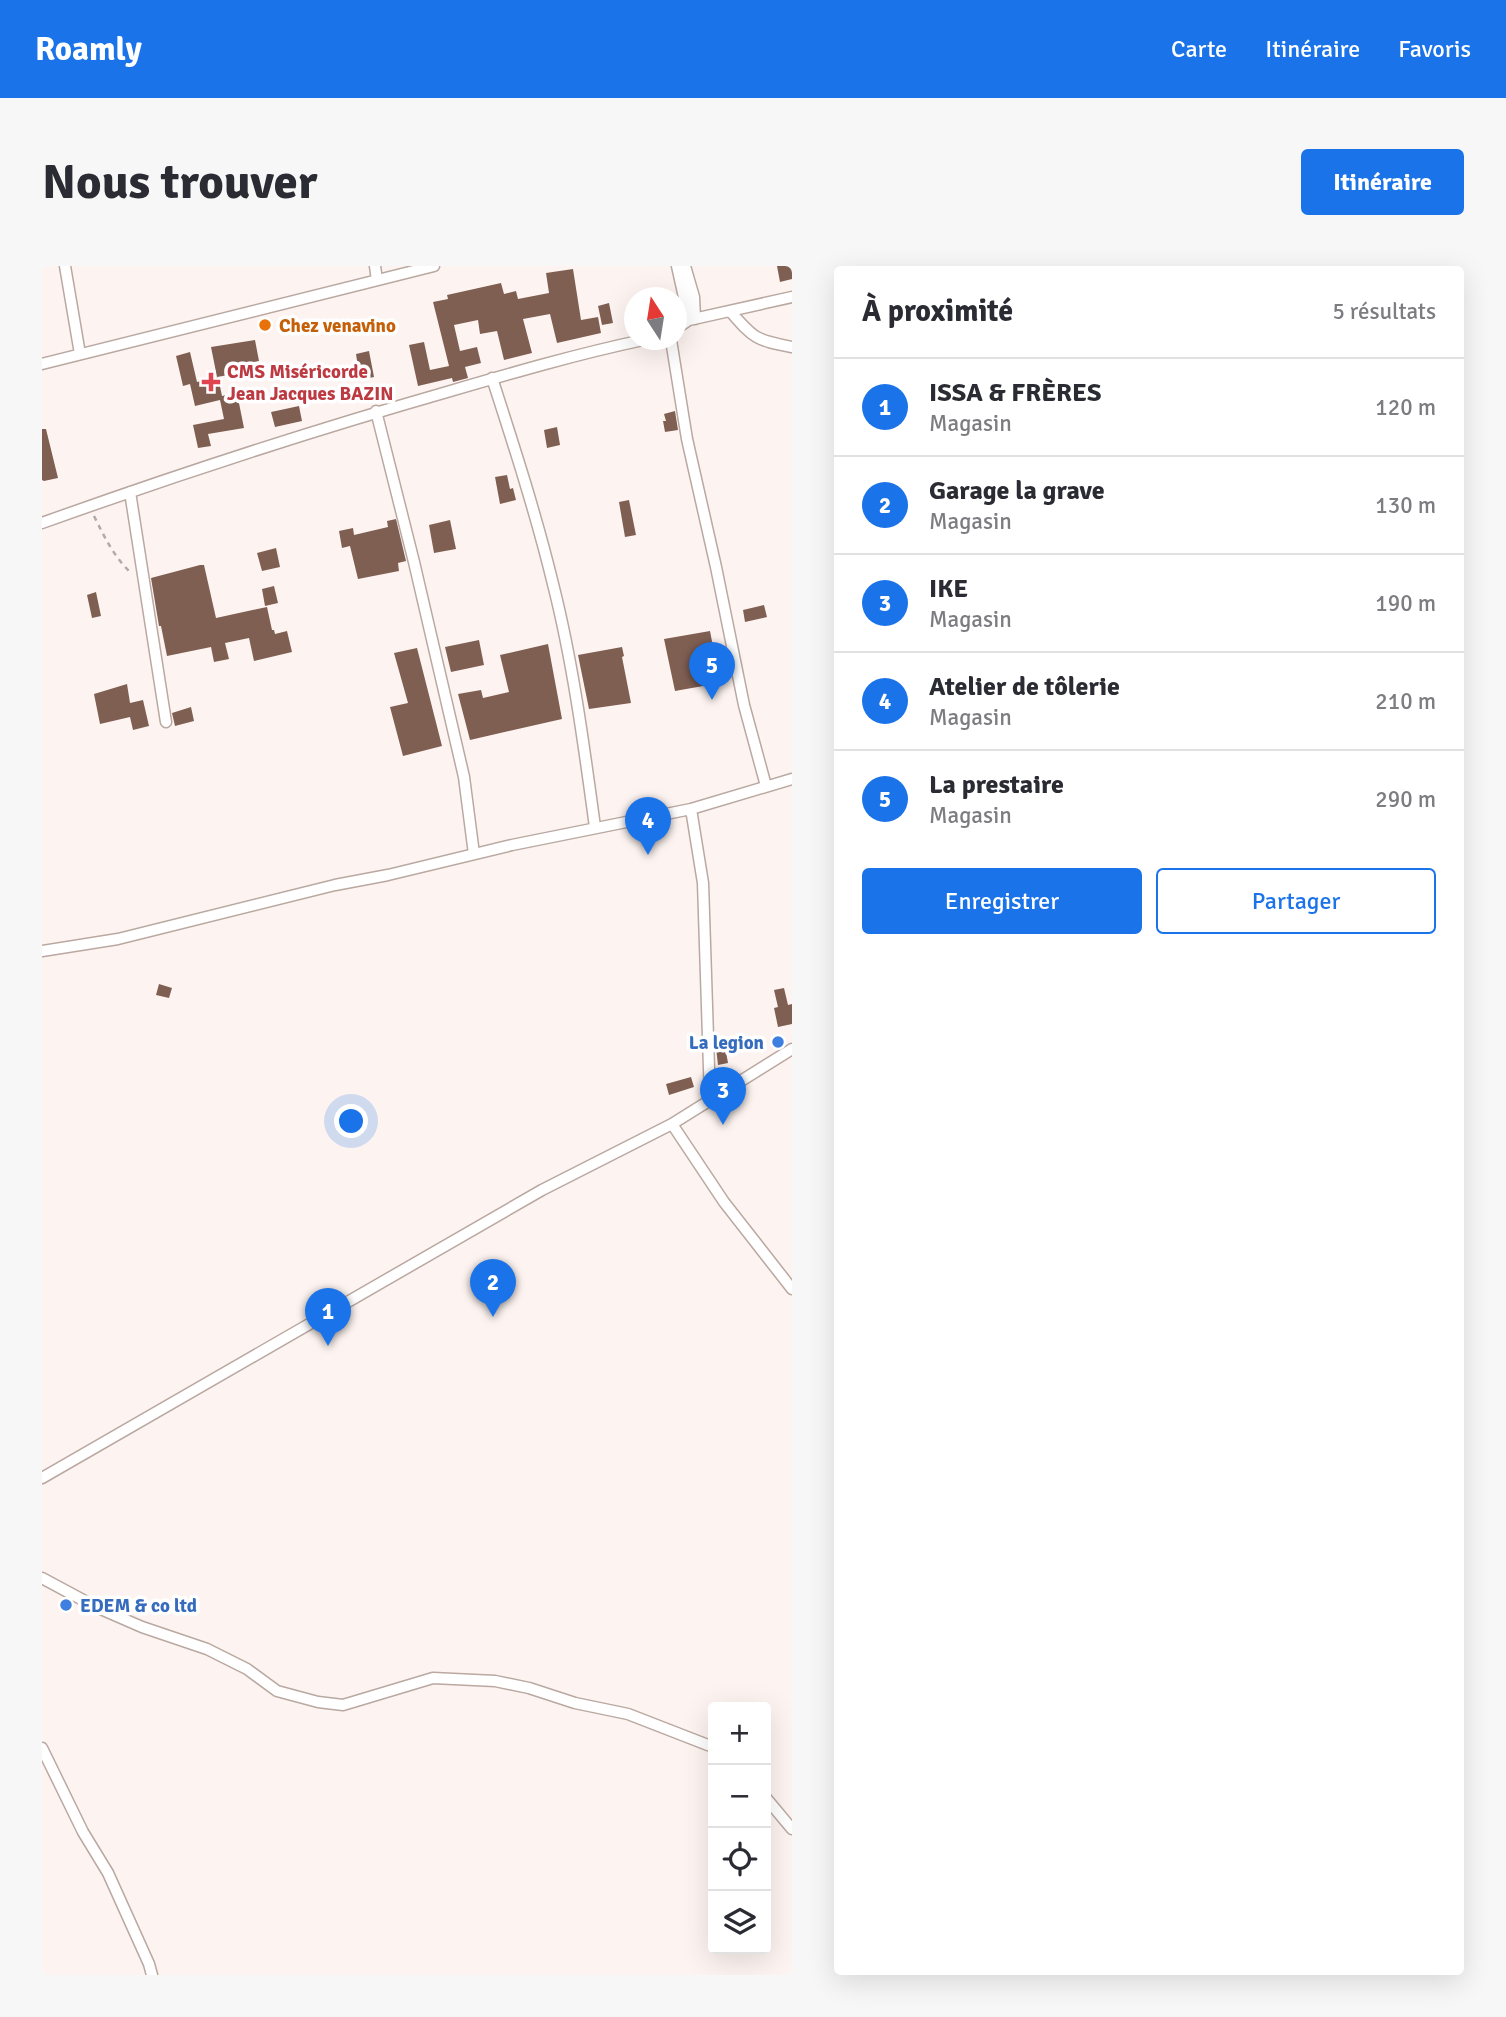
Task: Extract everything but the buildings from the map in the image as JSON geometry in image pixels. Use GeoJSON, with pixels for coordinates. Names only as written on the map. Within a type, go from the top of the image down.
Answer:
{"type":"FeatureCollection","features":[{"type":"Feature","properties":{"kind":"street"},"geometry":{"type":"LineString","coordinates":[[65,266],[80,354]]}},
{"type":"Feature","properties":{"kind":"street"},"geometry":{"type":"LineString","coordinates":[[375,266],[377,280]]}},
{"type":"Feature","properties":{"kind":"street"},"geometry":{"type":"LineString","coordinates":[[42,364],[434,266]]}},
{"type":"Feature","properties":{"kind":"street"},"geometry":{"type":"LineString","coordinates":[[677,266],[692,320]]}},
{"type":"Feature","properties":{"kind":"street"},"geometry":{"type":"LineString","coordinates":[[685,266],[694,297],[692,320]]}},
{"type":"Feature","properties":{"kind":"street"},"geometry":{"type":"LineString","coordinates":[[687,323],[792,297]]}},
{"type":"Feature","properties":{"kind":"street"},"geometry":{"type":"LineString","coordinates":[[730,311],[753,336],[765,342],[792,347]]}},
{"type":"Feature","properties":{"kind":"street"},"geometry":{"type":"LineString","coordinates":[[42,523],[376,411],[624,345]]}},
{"type":"Feature","properties":{"kind":"street"},"geometry":{"type":"LineString","coordinates":[[673,350],[687,439],[744,705],[766,786]]}},
{"type":"Feature","properties":{"kind":"street"},"geometry":{"type":"LineString","coordinates":[[492,378],[523,471],[554,585],[580,718],[595,827]]}},
{"type":"Feature","properties":{"kind":"street"},"geometry":{"type":"LineString","coordinates":[[376,411],[464,777],[474,854]]}},
{"type":"Feature","properties":{"kind":"street"},"geometry":{"type":"LineString","coordinates":[[130,492],[166,722]]}},
{"type":"Feature","properties":{"kind":"street"},"geometry":{"type":"LineString","coordinates":[[42,951],[118,939],[474,854],[691,809],[792,779]]}},
{"type":"Feature","properties":{"kind":"street"},"geometry":{"type":"LineString","coordinates":[[691,809],[703,883],[710,1099]]}},
{"type":"Feature","properties":{"kind":"street"},"geometry":{"type":"LineString","coordinates":[[42,1478],[542,1190],[672,1124],[792,1049]]}},
{"type":"Feature","properties":{"kind":"street"},"geometry":{"type":"LineString","coordinates":[[672,1124],[724,1202],[792,1289]]}},
{"type":"Feature","properties":{"kind":"street"},"geometry":{"type":"LineString","coordinates":[[42,1578],[142,1628],[207,1649],[247,1669],[277,1691],[318,1702],[343,1705],[433,1678],[495,1681],[628,1714],[708,1745]]}},
{"type":"Feature","properties":{"kind":"street"},"geometry":{"type":"LineString","coordinates":[[42,1748],[83,1832],[108,1873],[152,1975]]}},
{"type":"Feature","properties":{"kind":"street"},"geometry":{"type":"LineString","coordinates":[[771,1804],[792,1829]]}},
{"type":"Feature","properties":{"kind":"path"},"geometry":{"type":"LineString","coordinates":[[89,506],[121,564],[145,586]]}},
{"type":"Feature","properties":{"kind":"place","name":"Chez venavino"},"geometry":{"type":"Point","coordinates":[265,325]}},
{"type":"Feature","properties":{"kind":"place","name":"CMS Miséricorde Jean Jacques BAZIN"},"geometry":{"type":"Point","coordinates":[211,382]}},
{"type":"Feature","properties":{"kind":"place","name":"La prestaire"},"geometry":{"type":"Point","coordinates":[712,700]}},
{"type":"Feature","properties":{"kind":"place","name":"Atelier de tôlerie"},"geometry":{"type":"Point","coordinates":[648,855]}},
{"type":"Feature","properties":{"kind":"place","name":"La legion"},"geometry":{"type":"Point","coordinates":[778,1042]}},
{"type":"Feature","properties":{"kind":"place","name":"IKE"},"geometry":{"type":"Point","coordinates":[723,1125]}},
{"type":"Feature","properties":{"kind":"place","name":"Garage la grave"},"geometry":{"type":"Point","coordinates":[493,1317]}},
{"type":"Feature","properties":{"kind":"place","name":"ISSA & FRÈRES"},"geometry":{"type":"Point","coordinates":[328,1346]}},
{"type":"Feature","properties":{"kind":"place","name":"EDEM & co ltd"},"geometry":{"type":"Point","coordinates":[66,1605]}}]}
